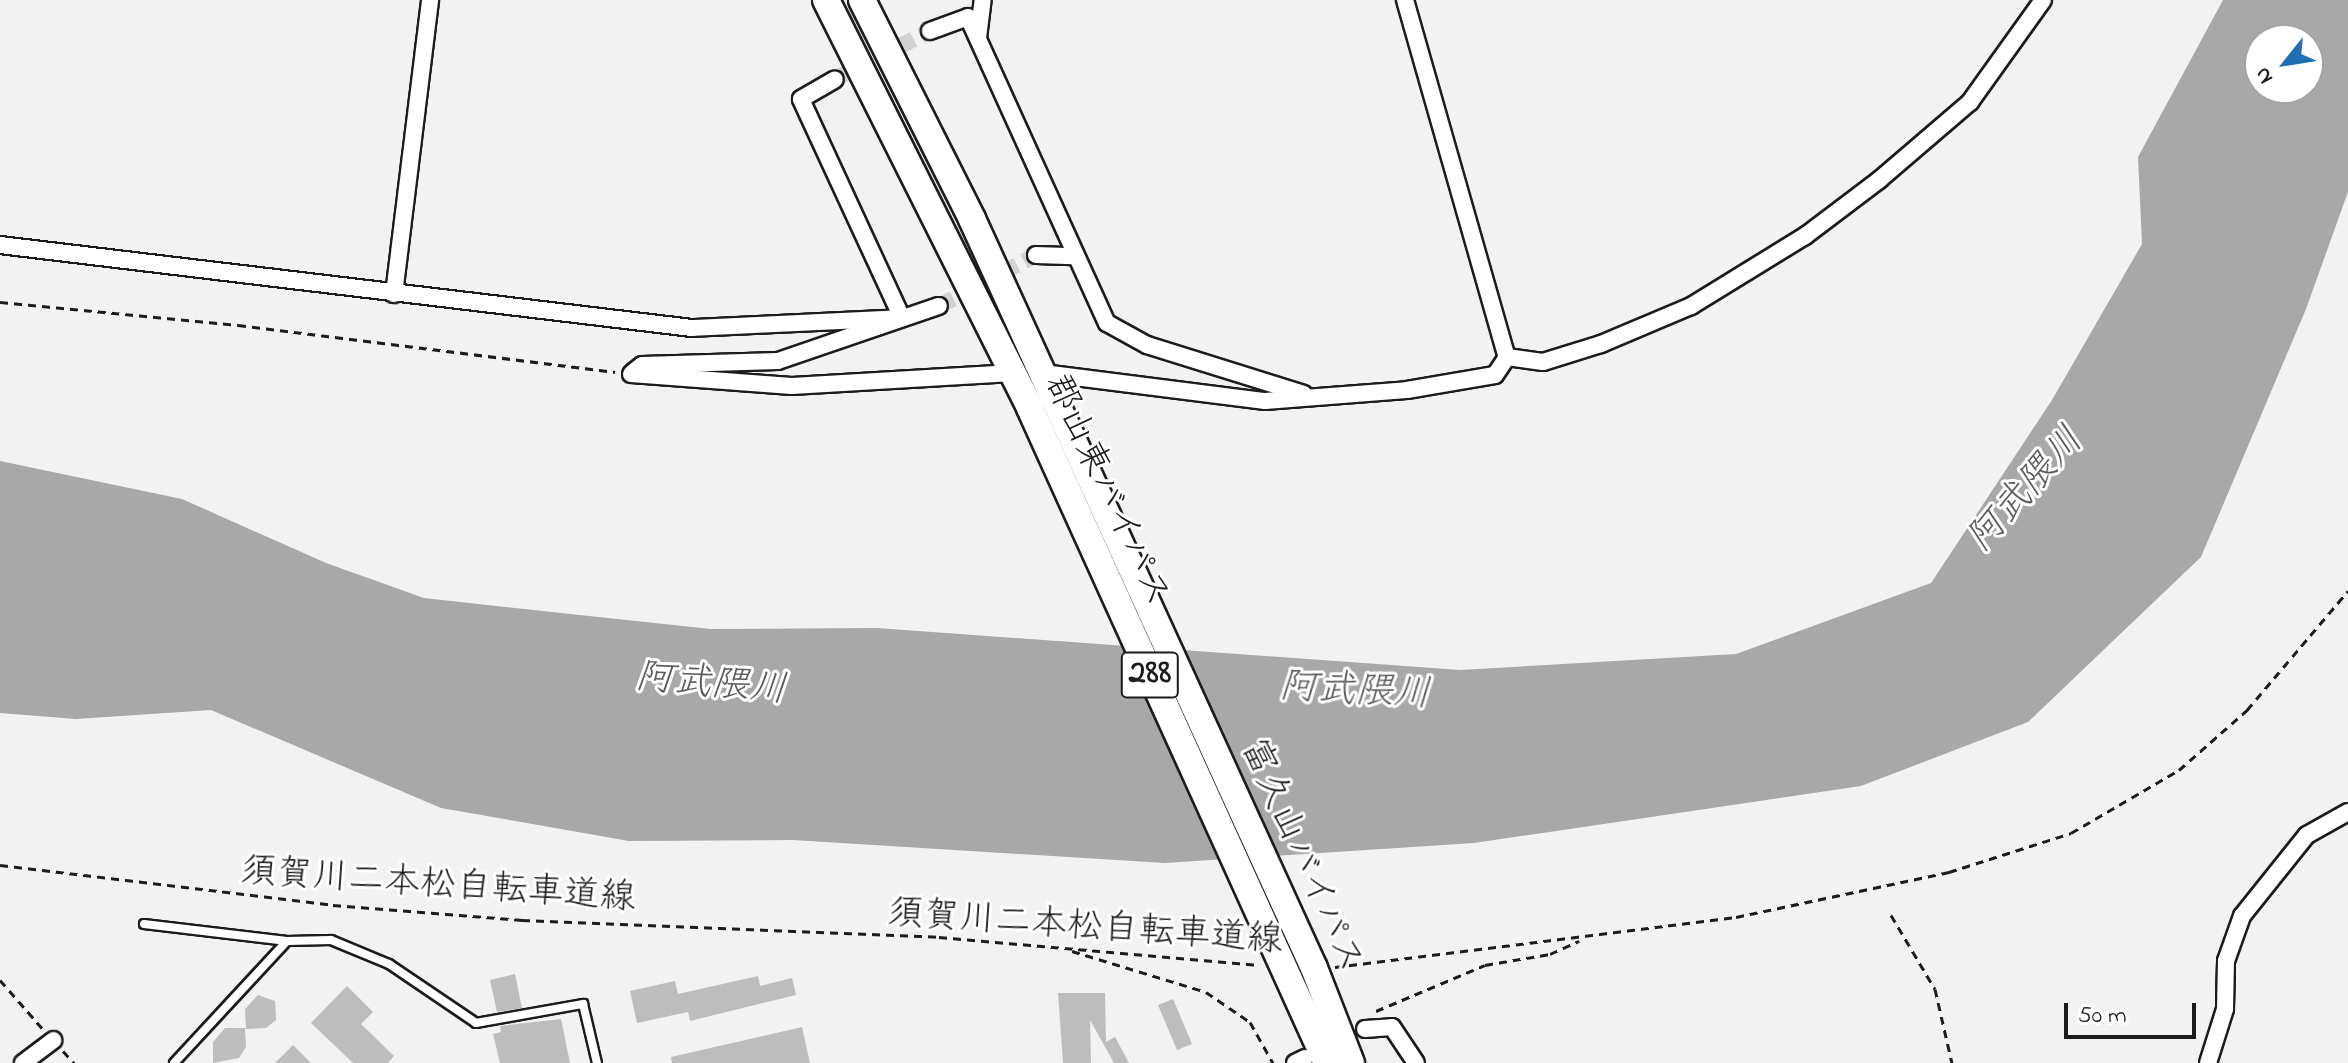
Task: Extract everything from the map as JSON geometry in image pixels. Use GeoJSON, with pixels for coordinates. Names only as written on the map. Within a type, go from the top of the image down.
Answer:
{"type":"FeatureCollection","features":[{"type":"Feature","properties":{"kind":"highway","name":"郡山東バイパス"},"geometry":{"type":"LineString","coordinates":[[826,0],[1030,408],[1271,954],[1309,1061]]}},
{"type":"Feature","properties":{"kind":"highway","name":"郡山東バイパス"},"geometry":{"type":"LineString","coordinates":[[862,0],[1043,373]]}},
{"type":"Feature","properties":{"kind":"highway","name":"富久山バイパス"},"geometry":{"type":"LineString","coordinates":[[1043,373],[1314,968],[1351,1063]]}},
{"type":"Feature","properties":{"kind":"street"},"geometry":{"type":"LineString","coordinates":[[394,294],[430,0]]}},
{"type":"Feature","properties":{"kind":"street"},"geometry":{"type":"LineString","coordinates":[[977,42],[983,0]]}},
{"type":"Feature","properties":{"kind":"street"},"geometry":{"type":"LineString","coordinates":[[1043,373],[1265,401],[1495,375],[1507,357],[1405,0]]}},
{"type":"Feature","properties":{"kind":"street"},"geometry":{"type":"LineString","coordinates":[[1507,357],[1543,362],[1601,344],[1691,306],[1805,236],[1970,102],[2043,0]]}},
{"type":"Feature","properties":{"kind":"street"},"geometry":{"type":"LineString","coordinates":[[930,31],[968,17],[1107,323],[1147,345],[1316,397]]}},
{"type":"Feature","properties":{"kind":"street"},"geometry":{"type":"LineString","coordinates":[[835,79],[801,99],[902,318]]}},
{"type":"Feature","properties":{"kind":"street"},"geometry":{"type":"LineString","coordinates":[[0,245],[692,328],[902,318]]}},
{"type":"Feature","properties":{"kind":"street"},"geometry":{"type":"LineString","coordinates":[[1036,255],[1074,256]]}},
{"type":"Feature","properties":{"kind":"street"},"geometry":{"type":"LineString","coordinates":[[631,374],[642,365],[778,361],[939,306]]}},
{"type":"Feature","properties":{"kind":"street"},"geometry":{"type":"LineString","coordinates":[[631,374],[792,386],[1013,373]]}},
{"type":"Feature","properties":{"kind":"street"},"geometry":{"type":"LineString","coordinates":[[2208,1063],[2225,1009],[2226,961],[2242,916],[2307,835],[2348,812]]}},
{"type":"Feature","properties":{"kind":"street"},"geometry":{"type":"LineString","coordinates":[[1365,1029],[1392,1027],[1416,1063]]}},
{"type":"Feature","properties":{"kind":"street"},"geometry":{"type":"LineString","coordinates":[[23,1063],[49,1043]]}},
{"type":"Feature","properties":{"kind":"lane"},"geometry":{"type":"LineString","coordinates":[[144,924],[287,941],[331,940],[368,954],[476,1023],[583,1004],[597,1063]]}},
{"type":"Feature","properties":{"kind":"lane"},"geometry":{"type":"LineString","coordinates":[[174,1063],[287,941]]}},
{"type":"Feature","properties":{"kind":"path"},"geometry":{"type":"LineString","coordinates":[[0,302],[238,325],[631,374]]}},
{"type":"Feature","properties":{"kind":"path","name":"須賀川二本松自転車道線"},"geometry":{"type":"LineString","coordinates":[[1314,968],[1587,939],[1861,893],[1949,872],[2071,833],[2179,770],[2247,710],[2348,591]]}},
{"type":"Feature","properties":{"kind":"path","name":"須賀川二本松自転車道線"},"geometry":{"type":"LineString","coordinates":[[0,865],[333,905],[522,920],[939,937],[1066,949],[1271,954]]}},
{"type":"Feature","properties":{"kind":"path"},"geometry":{"type":"LineString","coordinates":[[1891,915],[1935,989],[1952,1063]]}},
{"type":"Feature","properties":{"kind":"path"},"geometry":{"type":"LineString","coordinates":[[1374,1013],[1485,965],[1550,954],[1587,939]]}},
{"type":"Feature","properties":{"kind":"path"},"geometry":{"type":"LineString","coordinates":[[1066,949],[1206,992],[1250,1022],[1273,1063]]}},
{"type":"Feature","properties":{"kind":"path"},"geometry":{"type":"LineString","coordinates":[[0,980],[49,1043],[74,1063]]}},
{"type":"Feature","properties":{"kind":"water","name":"阿武隈川"},"geometry":{"type":"Polygon","coordinates":[[[2223,0],[2348,0],[2348,192],[2306,309],[2201,557],[2028,722],[1861,786],[1474,843],[1165,863],[793,840],[629,841],[441,808],[211,710],[76,719],[0,713],[0,461],[182,499],[326,563],[424,598],[711,629],[877,628],[1460,670],[1736,654],[1931,583],[2052,400],[2142,244],[2138,157],[2223,0]]]}},
{"type":"Feature","properties":{"kind":"building"},"geometry":{"type":"Polygon","coordinates":[[[515,974],[522,1008],[497,1012],[490,980],[515,974]]]}},
{"type":"Feature","properties":{"kind":"building"},"geometry":{"type":"Polygon","coordinates":[[[758,976],[760,986],[792,978],[796,995],[690,1021],[688,1012],[637,1023],[630,991],[675,981],[678,994],[758,976]]]}},
{"type":"Feature","properties":{"kind":"building"},"geometry":{"type":"Polygon","coordinates":[[[347,986],[373,1012],[361,1024],[394,1056],[388,1063],[353,1063],[311,1023],[347,986]]]}},
{"type":"Feature","properties":{"kind":"building"},"geometry":{"type":"Polygon","coordinates":[[[1058,993],[1105,993],[1106,1042],[1115,1037],[1129,1063],[1114,1063],[1090,1020],[1091,1063],[1063,1063],[1058,993]]]}},
{"type":"Feature","properties":{"kind":"building"},"geometry":{"type":"Polygon","coordinates":[[[258,995],[275,1001],[276,1020],[266,1028],[246,1029],[245,1009],[258,995]]]}},
{"type":"Feature","properties":{"kind":"building"},"geometry":{"type":"Polygon","coordinates":[[[1173,999],[1192,1044],[1177,1050],[1158,1005],[1173,999]]]}},
{"type":"Feature","properties":{"kind":"building"},"geometry":{"type":"Polygon","coordinates":[[[561,1019],[570,1063],[500,1063],[493,1034],[501,1032],[500,1026],[561,1019]]]}},
{"type":"Feature","properties":{"kind":"building"},"geometry":{"type":"Polygon","coordinates":[[[802,1027],[810,1063],[672,1063],[671,1057],[802,1027]]]}},
{"type":"Feature","properties":{"kind":"building"},"geometry":{"type":"Polygon","coordinates":[[[225,1028],[245,1028],[246,1047],[239,1058],[213,1063],[213,1042],[225,1028]]]}},
{"type":"Feature","properties":{"kind":"building"},"geometry":{"type":"Polygon","coordinates":[[[293,1045],[311,1063],[275,1063],[293,1045]]]}},
{"type":"Feature","properties":{"kind":"tunnel"},"geometry":{"type":"LineString","coordinates":[[835,79],[930,31]]}},
{"type":"Feature","properties":{"kind":"tunnel"},"geometry":{"type":"LineString","coordinates":[[939,306],[1036,255]]}}]}
